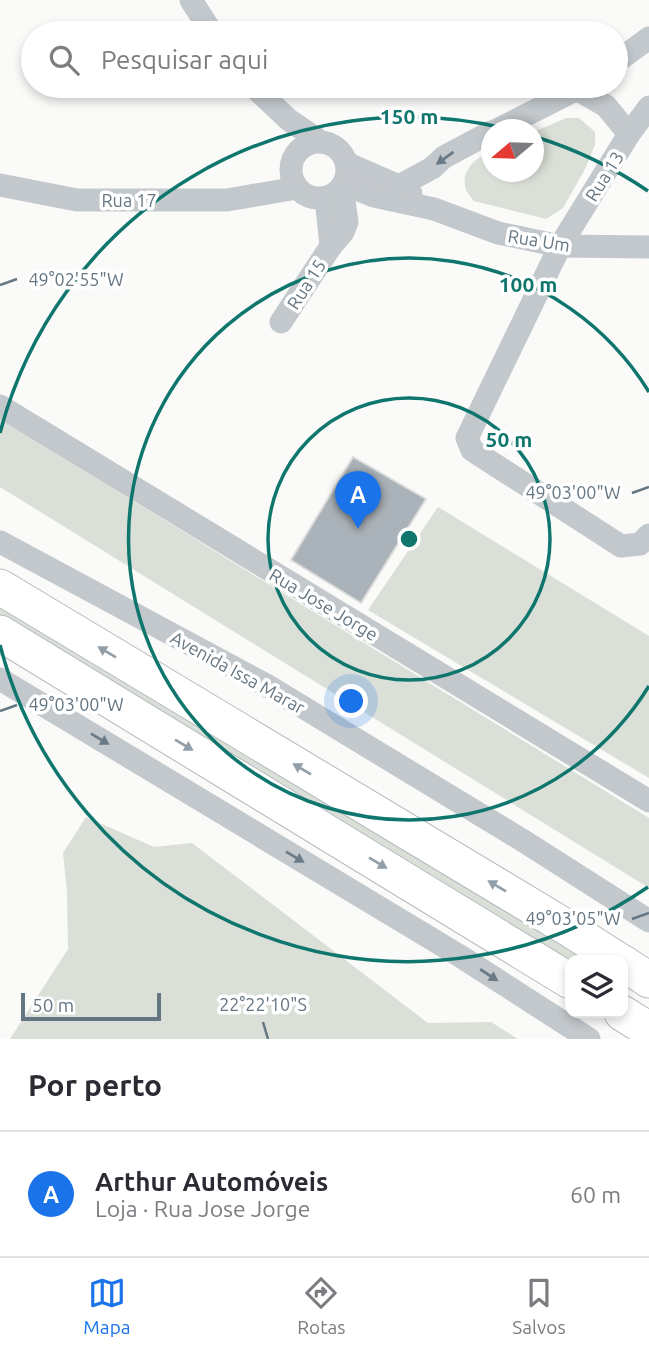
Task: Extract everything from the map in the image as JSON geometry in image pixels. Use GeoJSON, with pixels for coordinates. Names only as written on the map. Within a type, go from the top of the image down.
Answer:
{"type":"FeatureCollection","features":[{"type":"Feature","properties":{"kind":"highway"},"geometry":{"type":"LineString","coordinates":[[0,587],[610,955]]}},
{"type":"Feature","properties":{"kind":"highway"},"geometry":{"type":"LineString","coordinates":[[0,633],[565,978]]}},
{"type":"Feature","properties":{"kind":"highway"},"geometry":{"type":"LineString","coordinates":[[628,966],[649,980]]}},
{"type":"Feature","properties":{"kind":"highway"},"geometry":{"type":"LineString","coordinates":[[628,1017],[649,1030]]}},
{"type":"Feature","properties":{"kind":"street"},"geometry":{"type":"LineString","coordinates":[[191,0],[204,21]]}},
{"type":"Feature","properties":{"kind":"street"},"geometry":{"type":"LineString","coordinates":[[628,53],[649,38]]}},
{"type":"Feature","properties":{"kind":"street"},"geometry":{"type":"LineString","coordinates":[[266,98],[289,120],[321,142]]}},
{"type":"Feature","properties":{"kind":"street"},"geometry":{"type":"LineString","coordinates":[[519,119],[560,98]]}},
{"type":"Feature","properties":{"kind":"street"},"geometry":{"type":"LineString","coordinates":[[594,98],[606,106],[629,134]]}},
{"type":"Feature","properties":{"kind":"street","name":"Rua 13"},"geometry":{"type":"LineString","coordinates":[[649,107],[629,134],[560,246],[467,438],[472,450],[621,546],[640,544],[649,535]]}},
{"type":"Feature","properties":{"kind":"street"},"geometry":{"type":"LineString","coordinates":[[289,120],[295,170],[310,197],[339,183],[343,155],[330,144],[312,143],[295,170]]}},
{"type":"Feature","properties":{"kind":"street"},"geometry":{"type":"LineString","coordinates":[[399,186],[432,168],[444,157],[481,138]]}},
{"type":"Feature","properties":{"kind":"street","name":"Rua 17"},"geometry":{"type":"LineString","coordinates":[[0,185],[77,200],[228,200],[259,194],[295,170]]}},
{"type":"Feature","properties":{"kind":"street","name":"Rua Um"},"geometry":{"type":"LineString","coordinates":[[339,183],[399,186],[434,209]]}},
{"type":"Feature","properties":{"kind":"street","name":"Rua Um"},"geometry":{"type":"LineString","coordinates":[[339,183],[374,196],[434,209],[498,233],[560,246],[649,247]]}},
{"type":"Feature","properties":{"kind":"street","name":"Rua 15"},"geometry":{"type":"LineString","coordinates":[[281,322],[343,232],[346,222],[339,183]]}},
{"type":"Feature","properties":{"kind":"street","name":"Rua Jose Jorge"},"geometry":{"type":"LineString","coordinates":[[0,406],[649,801]]}},
{"type":"Feature","properties":{"kind":"street","name":"Avenida Issa Marar"},"geometry":{"type":"LineString","coordinates":[[0,542],[268,687],[523,840],[649,921]]}},
{"type":"Feature","properties":{"kind":"street"},"geometry":{"type":"LineString","coordinates":[[0,679],[460,956],[589,1039]]}},
{"type":"Feature","properties":{"kind":"shaded area"},"geometry":{"type":"Polygon","coordinates":[[[566,118],[579,118],[595,132],[595,145],[585,169],[563,208],[546,219],[474,201],[466,190],[465,180],[468,169],[481,157],[481,182],[544,182],[544,128],[566,118]]]}},
{"type":"Feature","properties":{"kind":"shaded area"},"geometry":{"type":"Polygon","coordinates":[[[0,419],[649,818],[649,888],[0,487],[0,419]]]}},
{"type":"Feature","properties":{"kind":"shaded area"},"geometry":{"type":"Polygon","coordinates":[[[438,507],[649,636],[649,778],[368,610],[438,507]]]}},
{"type":"Feature","properties":{"kind":"shaded area"},"geometry":{"type":"Polygon","coordinates":[[[0,599],[584,955],[565,955],[565,965],[0,619],[0,599]]]}},
{"type":"Feature","properties":{"kind":"shaded area"},"geometry":{"type":"Polygon","coordinates":[[[86,817],[154,847],[192,843],[428,1023],[491,1022],[518,1039],[10,1039],[68,949],[63,853],[86,817]]]}},
{"type":"Feature","properties":{"kind":"building"},"geometry":{"type":"Polygon","coordinates":[[[353,457],[426,499],[361,603],[291,560],[353,457]]]}},
{"type":"Feature","properties":{"kind":"place","name":"Arthur Automóveis"},"geometry":{"type":"Point","coordinates":[358,529]}}]}
